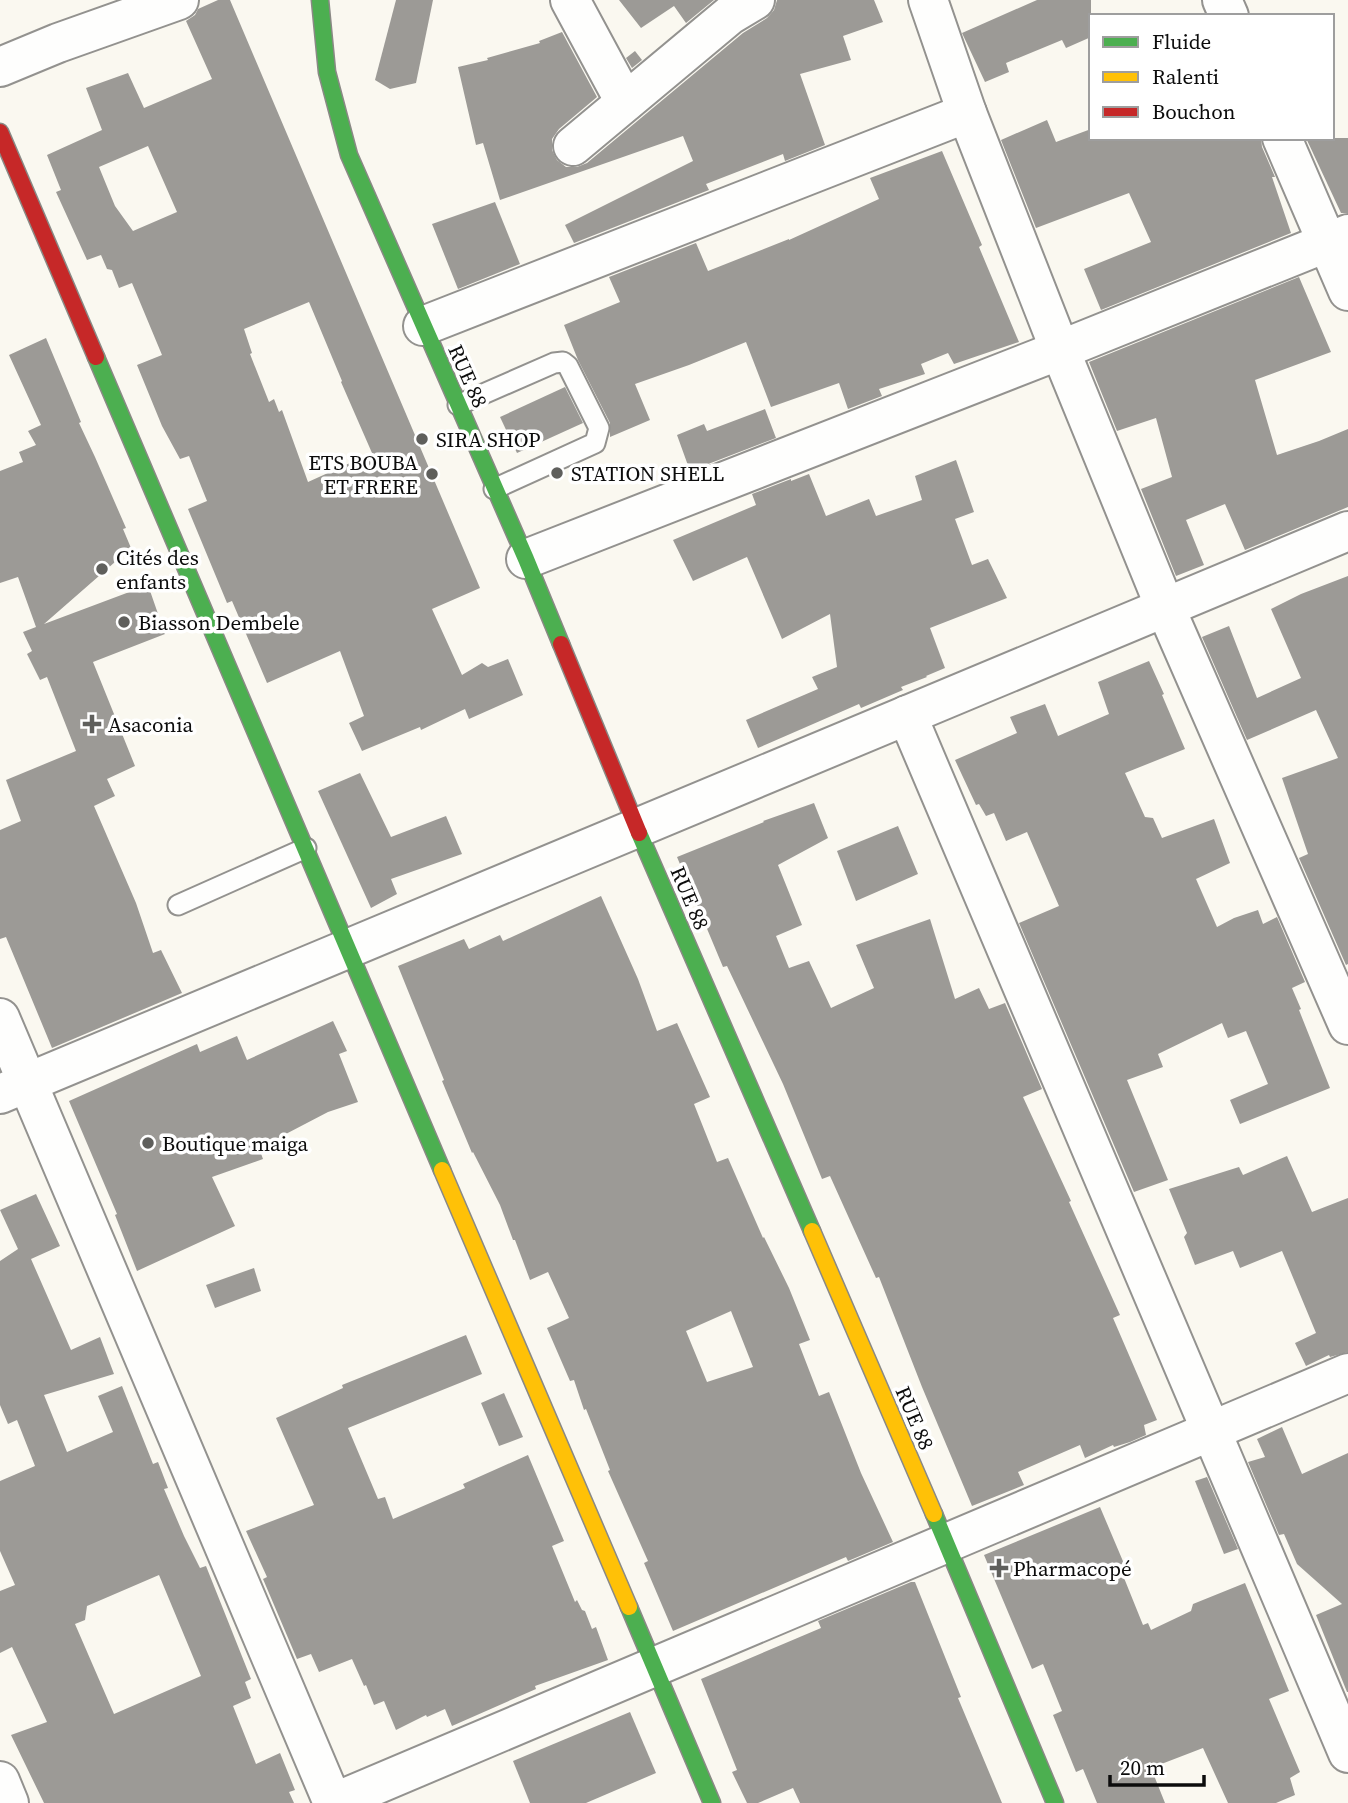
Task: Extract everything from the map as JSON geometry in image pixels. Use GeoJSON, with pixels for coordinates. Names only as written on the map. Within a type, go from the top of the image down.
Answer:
{"type":"FeatureCollection","features":[{"type":"Feature","properties":{"kind":"main road","name":"RUE 88"},"geometry":{"type":"LineString","coordinates":[[320,0],[327,72],[349,155],[526,559],[637,828],[947,1543],[1055,1803]]}},
{"type":"Feature","properties":{"kind":"main road"},"geometry":{"type":"LineString","coordinates":[[0,132],[712,1803]]}},
{"type":"Feature","properties":{"kind":"street"},"geometry":{"type":"LineString","coordinates":[[0,66],[178,0]]}},
{"type":"Feature","properties":{"kind":"street"},"geometry":{"type":"LineString","coordinates":[[570,0],[625,102]]}},
{"type":"Feature","properties":{"kind":"street"},"geometry":{"type":"LineString","coordinates":[[573,146],[730,15],[755,0]]}},
{"type":"Feature","properties":{"kind":"street"},"geometry":{"type":"LineString","coordinates":[[934,2],[967,113],[1060,350],[1165,607],[1348,1025]]}},
{"type":"Feature","properties":{"kind":"street"},"geometry":{"type":"LineString","coordinates":[[423,326],[967,113]]}},
{"type":"Feature","properties":{"kind":"street"},"geometry":{"type":"LineString","coordinates":[[1283,140],[1338,239],[1348,291]]}},
{"type":"Feature","properties":{"kind":"street"},"geometry":{"type":"LineString","coordinates":[[526,559],[1338,239]]}},
{"type":"Feature","properties":{"kind":"street"},"geometry":{"type":"LineString","coordinates":[[14,1088],[1348,531]]}},
{"type":"Feature","properties":{"kind":"street"},"geometry":{"type":"LineString","coordinates":[[907,715],[1348,1753]]}},
{"type":"Feature","properties":{"kind":"street"},"geometry":{"type":"LineString","coordinates":[[0,1018],[14,1088],[333,1803],[1348,1373]]}},
{"type":"Feature","properties":{"kind":"street"},"geometry":{"type":"LineString","coordinates":[[0,1781],[9,1803]]}},
{"type":"Feature","properties":{"kind":"lane"},"geometry":{"type":"LineString","coordinates":[[458,405],[554,363],[563,362],[568,366],[599,428],[595,443],[495,489]]}},
{"type":"Feature","properties":{"kind":"lane"},"geometry":{"type":"LineString","coordinates":[[178,905],[306,848]]}},
{"type":"Feature","properties":{"kind":"building"},"geometry":{"type":"Polygon","coordinates":[[[218,0],[230,0],[480,588],[432,609],[462,675],[482,663],[488,667],[508,659],[523,695],[469,719],[465,709],[421,730],[420,727],[362,751],[349,723],[364,716],[340,651],[267,683],[232,601],[227,603],[188,509],[207,501],[189,456],[180,459],[162,426],[137,365],[162,355],[132,283],[119,288],[112,270],[107,269],[101,255],[87,260],[56,192],[61,190],[47,155],[102,130],[86,88],[128,73],[144,108],[212,79],[186,21],[195,15],[198,9],[218,0]],[[148,146],[99,167],[115,206],[133,231],[177,212],[148,146]],[[309,302],[244,329],[252,353],[250,354],[269,402],[274,399],[279,412],[282,410],[308,482],[372,453],[309,302]]]}},
{"type":"Feature","properties":{"kind":"building"},"geometry":{"type":"Polygon","coordinates":[[[396,0],[433,0],[416,83],[390,89],[375,80],[396,0]]]}},
{"type":"Feature","properties":{"kind":"building"},"geometry":{"type":"Polygon","coordinates":[[[619,0],[714,0],[686,23],[674,6],[641,28],[619,0]]]}},
{"type":"Feature","properties":{"kind":"building"},"geometry":{"type":"Polygon","coordinates":[[[777,0],[874,0],[883,22],[843,36],[851,60],[800,74],[825,145],[785,161],[783,154],[706,184],[709,190],[574,243],[565,225],[693,161],[683,136],[500,200],[483,143],[476,145],[458,67],[540,43],[539,41],[562,32],[597,97],[559,129],[552,139],[552,150],[557,160],[566,167],[577,167],[587,163],[743,33],[767,18],[774,10],[777,0]]]}},
{"type":"Feature","properties":{"kind":"building"},"geometry":{"type":"Polygon","coordinates":[[[1037,0],[1091,0],[1089,38],[1066,48],[1062,40],[1006,63],[1009,72],[985,82],[962,33],[1037,0]]]}},
{"type":"Feature","properties":{"kind":"building"},"geometry":{"type":"Polygon","coordinates":[[[635,51],[642,60],[632,68],[626,58],[635,51]]]}},
{"type":"Feature","properties":{"kind":"building"},"geometry":{"type":"Polygon","coordinates":[[[1047,120],[1056,142],[1089,130],[1089,140],[1261,140],[1291,233],[1101,310],[1084,269],[1151,242],[1129,193],[1036,228],[1001,140],[1047,120]]]}},
{"type":"Feature","properties":{"kind":"building"},"geometry":{"type":"Polygon","coordinates":[[[1348,138],[1348,213],[1341,213],[1307,140],[1348,138]]]}},
{"type":"Feature","properties":{"kind":"building"},"geometry":{"type":"Polygon","coordinates":[[[942,151],[1019,342],[954,364],[948,353],[921,364],[925,374],[879,389],[882,396],[848,409],[839,383],[771,407],[746,342],[635,384],[650,420],[610,437],[610,423],[578,360],[564,325],[620,302],[609,277],[696,243],[708,271],[789,240],[879,199],[870,178],[942,151]]]}},
{"type":"Feature","properties":{"kind":"building"},"geometry":{"type":"Polygon","coordinates":[[[495,202],[520,264],[458,289],[432,224],[495,202]]]}},
{"type":"Feature","properties":{"kind":"building"},"geometry":{"type":"Polygon","coordinates":[[[1299,277],[1331,352],[1255,380],[1277,455],[1348,429],[1348,507],[1245,550],[1225,504],[1186,520],[1204,565],[1176,576],[1141,489],[1172,477],[1156,418],[1117,431],[1089,362],[1299,277]]]}},
{"type":"Feature","properties":{"kind":"building"},"geometry":{"type":"Polygon","coordinates":[[[46,338],[81,422],[79,423],[126,528],[123,529],[131,548],[44,624],[148,585],[165,634],[93,662],[135,766],[107,779],[115,796],[94,806],[136,903],[153,953],[161,950],[182,993],[52,1048],[6,937],[0,939],[0,830],[21,821],[6,780],[76,751],[47,677],[40,680],[27,654],[32,651],[23,632],[36,627],[18,577],[0,583],[0,471],[23,462],[19,452],[36,445],[28,431],[41,425],[9,355],[46,338]]]}},
{"type":"Feature","properties":{"kind":"building"},"geometry":{"type":"Polygon","coordinates":[[[565,387],[583,423],[517,453],[500,417],[565,387]]]}},
{"type":"Feature","properties":{"kind":"building"},"geometry":{"type":"Polygon","coordinates":[[[765,409],[776,438],[690,471],[677,435],[704,424],[707,431],[765,409]]]}},
{"type":"Feature","properties":{"kind":"building"},"geometry":{"type":"Polygon","coordinates":[[[956,460],[974,512],[955,519],[972,565],[988,559],[1007,598],[930,628],[945,668],[861,708],[859,704],[758,748],[746,720],[818,689],[812,677],[837,667],[830,614],[782,639],[747,557],[693,581],[673,540],[756,505],[752,494],[809,474],[826,516],[869,499],[876,516],[922,500],[915,476],[956,460]]]}},
{"type":"Feature","properties":{"kind":"building"},"geometry":{"type":"Polygon","coordinates":[[[1348,576],[1346,965],[1299,858],[1308,854],[1282,778],[1338,758],[1316,710],[1247,740],[1202,637],[1229,626],[1257,698],[1301,678],[1271,609],[1348,576]]]}},
{"type":"Feature","properties":{"kind":"building"},"geometry":{"type":"Polygon","coordinates":[[[1149,661],[1185,749],[1125,773],[1145,817],[1153,818],[1162,838],[1214,819],[1230,863],[1196,879],[1217,927],[1258,910],[1263,924],[1277,917],[1305,982],[1292,988],[1330,1088],[1240,1124],[1230,1100],[1268,1084],[1246,1031],[1228,1038],[1222,1023],[1158,1054],[1163,1067],[1127,1080],[1168,1180],[1134,1192],[1019,923],[1059,906],[1027,832],[1006,841],[994,813],[986,816],[979,804],[976,805],[955,760],[1017,733],[1010,717],[1045,704],[1058,736],[1109,714],[1098,682],[1149,661]]]}},
{"type":"Feature","properties":{"kind":"building"},"geometry":{"type":"Polygon","coordinates":[[[360,773],[391,837],[446,816],[462,854],[391,879],[397,894],[371,908],[318,791],[360,773]]]}},
{"type":"Feature","properties":{"kind":"building"},"geometry":{"type":"Polygon","coordinates":[[[814,803],[828,838],[778,865],[802,925],[776,936],[789,968],[809,961],[831,1008],[874,988],[856,945],[930,919],[955,999],[979,988],[989,1009],[1005,1003],[1042,1089],[1023,1097],[1120,1315],[1113,1318],[1157,1420],[1144,1425],[1146,1435],[1130,1442],[1114,1447],[1113,1445],[1085,1458],[1080,1445],[1018,1472],[1024,1485],[972,1506],[879,1277],[876,1278],[830,1176],[822,1179],[783,1084],[727,966],[723,967],[677,857],[814,803]]]}},
{"type":"Feature","properties":{"kind":"building"},"geometry":{"type":"Polygon","coordinates":[[[898,826],[918,874],[856,901],[837,851],[898,826]]]}},
{"type":"Feature","properties":{"kind":"building"},"geometry":{"type":"Polygon","coordinates":[[[601,896],[638,979],[657,1031],[677,1023],[710,1097],[694,1104],[717,1162],[728,1158],[763,1238],[789,1288],[810,1340],[799,1344],[819,1396],[829,1392],[861,1473],[893,1542],[848,1561],[846,1557],[673,1631],[644,1563],[648,1561],[608,1471],[610,1470],[574,1380],[570,1381],[547,1328],[569,1318],[548,1272],[530,1280],[500,1205],[472,1153],[398,966],[464,939],[469,949],[500,935],[503,941],[601,896]],[[731,1311],[686,1331],[707,1382],[753,1367],[731,1311]]]}},
{"type":"Feature","properties":{"kind":"building"},"geometry":{"type":"Polygon","coordinates":[[[333,1021],[347,1051],[339,1054],[358,1102],[328,1112],[259,1148],[263,1159],[212,1177],[235,1226],[137,1271],[115,1215],[117,1214],[69,1101],[197,1044],[200,1052],[237,1036],[247,1060],[333,1021]]]}},
{"type":"Feature","properties":{"kind":"building"},"geometry":{"type":"Polygon","coordinates":[[[1287,1156],[1312,1212],[1348,1198],[1348,1352],[1330,1357],[1329,1355],[1306,1366],[1295,1343],[1316,1333],[1282,1251],[1240,1268],[1233,1251],[1195,1265],[1184,1237],[1187,1233],[1169,1189],[1239,1167],[1243,1175],[1287,1156]]]}},
{"type":"Feature","properties":{"kind":"building"},"geometry":{"type":"Polygon","coordinates":[[[36,1194],[60,1246],[31,1259],[71,1350],[100,1337],[114,1374],[44,1395],[67,1452],[113,1432],[98,1396],[122,1386],[153,1464],[158,1462],[168,1488],[164,1489],[184,1536],[200,1568],[206,1566],[251,1679],[245,1682],[251,1698],[233,1706],[256,1764],[280,1753],[295,1790],[289,1792],[294,1803],[44,1803],[11,1735],[47,1722],[12,1647],[0,1653],[0,1591],[15,1585],[0,1551],[0,1481],[35,1466],[17,1420],[8,1424],[0,1405],[0,1261],[18,1249],[0,1210],[36,1194]],[[159,1575],[87,1606],[85,1620],[75,1624],[114,1714],[201,1676],[159,1575]]]}},
{"type":"Feature","properties":{"kind":"building"},"geometry":{"type":"Polygon","coordinates":[[[254,1268],[261,1291],[215,1308],[206,1285],[254,1268]]]}},
{"type":"Feature","properties":{"kind":"building"},"geometry":{"type":"Polygon","coordinates":[[[466,1335],[482,1374],[348,1428],[378,1499],[385,1497],[393,1519],[465,1488],[463,1484],[528,1455],[564,1541],[552,1546],[575,1602],[577,1600],[585,1611],[592,1629],[596,1627],[608,1660],[535,1686],[536,1689],[452,1726],[445,1709],[396,1730],[384,1701],[374,1705],[352,1659],[319,1672],[311,1654],[297,1659],[263,1579],[267,1577],[246,1531],[314,1505],[276,1418],[343,1388],[342,1385],[466,1335]]]}},
{"type":"Feature","properties":{"kind":"building"},"geometry":{"type":"Polygon","coordinates":[[[504,1393],[523,1437],[499,1446],[481,1403],[504,1393]]]}},
{"type":"Feature","properties":{"kind":"building"},"geometry":{"type":"Polygon","coordinates":[[[1282,1427],[1302,1474],[1348,1453],[1348,1692],[1316,1615],[1342,1604],[1297,1564],[1284,1534],[1279,1535],[1248,1462],[1265,1457],[1257,1439],[1282,1427]]]}},
{"type":"Feature","properties":{"kind":"building"},"geometry":{"type":"Polygon","coordinates":[[[1207,1477],[1238,1549],[1224,1554],[1195,1481],[1207,1477]]]}},
{"type":"Feature","properties":{"kind":"building"},"geometry":{"type":"Polygon","coordinates":[[[1100,1507],[1125,1566],[1120,1568],[1143,1625],[1148,1623],[1151,1630],[1191,1611],[1193,1604],[1245,1583],[1289,1691],[1269,1699],[1300,1772],[1290,1778],[1295,1795],[1276,1803],[1228,1803],[1203,1748],[1151,1768],[1165,1803],[1097,1803],[1083,1769],[1076,1772],[1053,1715],[1062,1711],[1043,1664],[1032,1669],[984,1555],[1100,1507]]]}},
{"type":"Feature","properties":{"kind":"building"},"geometry":{"type":"Polygon","coordinates":[[[915,1582],[961,1697],[958,1698],[1002,1803],[800,1803],[793,1788],[758,1803],[747,1803],[732,1772],[737,1770],[701,1679],[821,1628],[818,1621],[915,1582]]]}},
{"type":"Feature","properties":{"kind":"building"},"geometry":{"type":"Polygon","coordinates":[[[630,1712],[656,1773],[586,1803],[530,1803],[513,1761],[630,1712]]]}},
{"type":"Feature","properties":{"kind":"traffic: fast"},"geometry":{"type":"LineString","coordinates":[[320,0],[327,72],[349,155],[561,644]]}},
{"type":"Feature","properties":{"kind":"traffic: fast"},"geometry":{"type":"LineString","coordinates":[[96,357],[442,1170]]}},
{"type":"Feature","properties":{"kind":"traffic: fast"},"geometry":{"type":"LineString","coordinates":[[639,833],[812,1231]]}},
{"type":"Feature","properties":{"kind":"traffic: fast"},"geometry":{"type":"LineString","coordinates":[[934,1514],[1055,1803]]}},
{"type":"Feature","properties":{"kind":"traffic: fast"},"geometry":{"type":"LineString","coordinates":[[629,1607],[712,1803]]}},
{"type":"Feature","properties":{"kind":"traffic: slow"},"geometry":{"type":"LineString","coordinates":[[442,1170],[629,1607]]}},
{"type":"Feature","properties":{"kind":"traffic: slow"},"geometry":{"type":"LineString","coordinates":[[812,1231],[934,1514]]}},
{"type":"Feature","properties":{"kind":"traffic: jam"},"geometry":{"type":"LineString","coordinates":[[0,132],[96,357]]}},
{"type":"Feature","properties":{"kind":"traffic: jam"},"geometry":{"type":"LineString","coordinates":[[561,644],[639,833]]}},
{"type":"Feature","properties":{"kind":"place","name":"SIRA SHOP"},"geometry":{"type":"Point","coordinates":[422,439]}},
{"type":"Feature","properties":{"kind":"place","name":"STATION SHELL"},"geometry":{"type":"Point","coordinates":[557,473]}},
{"type":"Feature","properties":{"kind":"place","name":"ETS BOUBA ET FRERE"},"geometry":{"type":"Point","coordinates":[432,474]}},
{"type":"Feature","properties":{"kind":"place","name":"Cités des enfants"},"geometry":{"type":"Point","coordinates":[102,569]}},
{"type":"Feature","properties":{"kind":"place","name":"Biasson Dembele"},"geometry":{"type":"Point","coordinates":[124,622]}},
{"type":"Feature","properties":{"kind":"place","name":"Asaconia"},"geometry":{"type":"Point","coordinates":[92,724]}},
{"type":"Feature","properties":{"kind":"place","name":"Boutique maiga"},"geometry":{"type":"Point","coordinates":[148,1143]}},
{"type":"Feature","properties":{"kind":"place","name":"Pharmacopé"},"geometry":{"type":"Point","coordinates":[999,1568]}}]}
